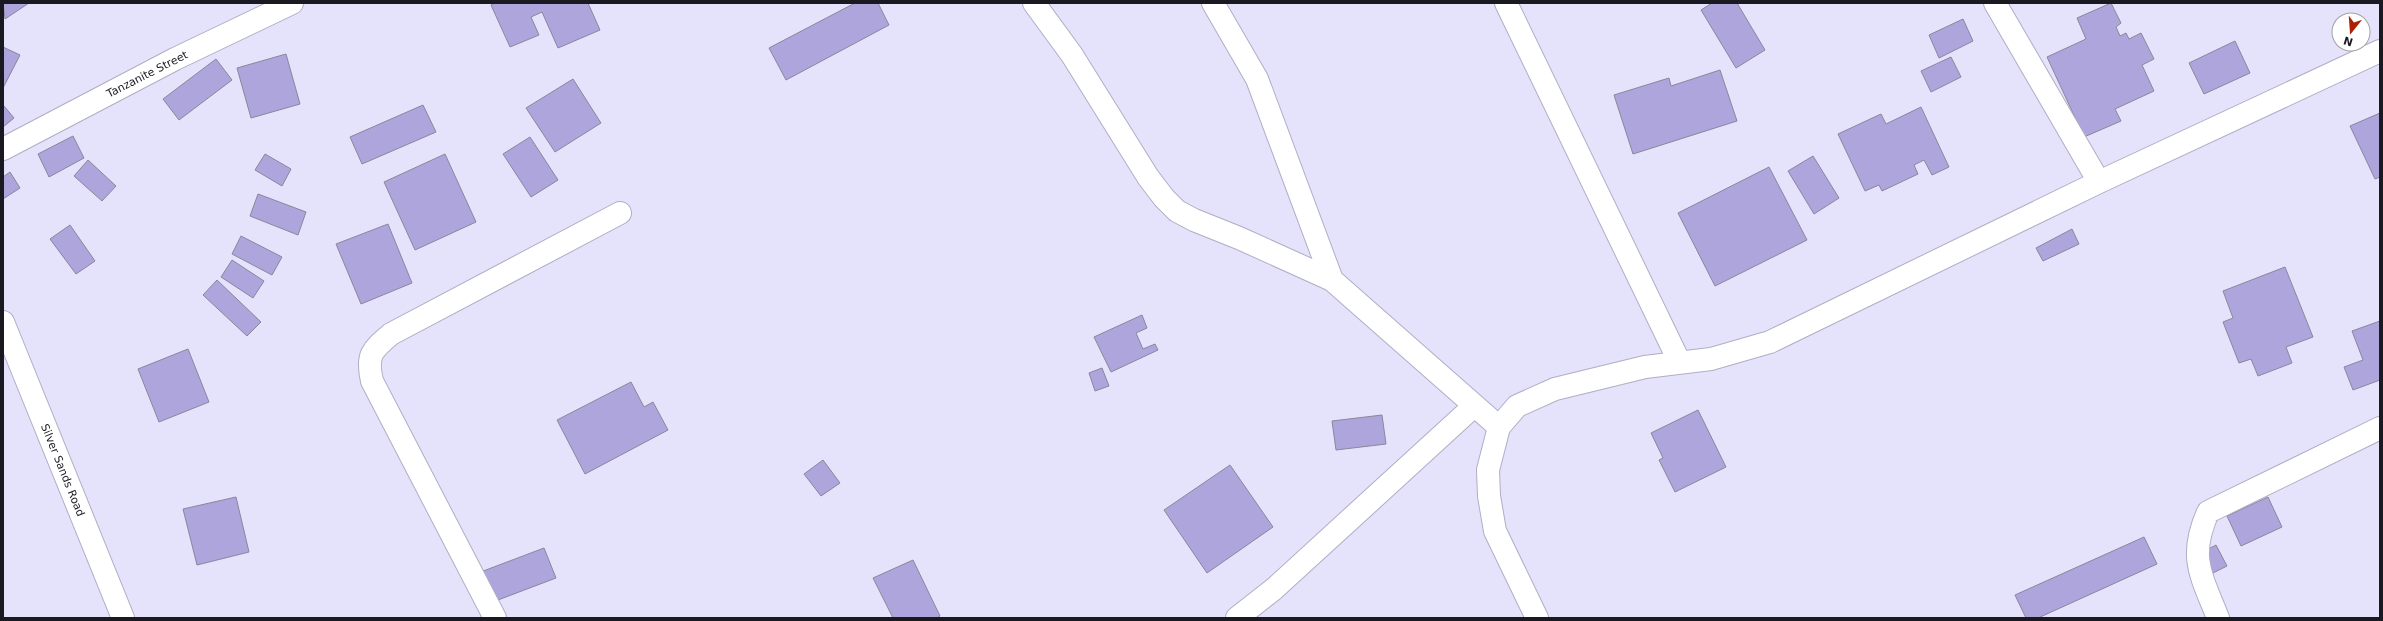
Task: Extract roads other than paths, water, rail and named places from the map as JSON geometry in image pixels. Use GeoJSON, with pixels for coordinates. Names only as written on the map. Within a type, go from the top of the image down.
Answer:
{"type":"FeatureCollection","features":[{"type":"Feature","properties":{"kind":"street","name":"Tanzanite Street"},"geometry":{"type":"LineString","coordinates":[[3,149],[175,59],[292,3]]}},
{"type":"Feature","properties":{"kind":"street"},"geometry":{"type":"LineString","coordinates":[[1034,3],[1072,55],[1148,177],[1164,198],[1177,211],[1332,280],[1474,406],[1499,426]]}},
{"type":"Feature","properties":{"kind":"street"},"geometry":{"type":"LineString","coordinates":[[1213,3],[1257,79],[1332,280]]}},
{"type":"Feature","properties":{"kind":"street"},"geometry":{"type":"LineString","coordinates":[[1506,3],[1679,361]]}},
{"type":"Feature","properties":{"kind":"street"},"geometry":{"type":"LineString","coordinates":[[1995,3],[2099,182]]}},
{"type":"Feature","properties":{"kind":"street"},"geometry":{"type":"LineString","coordinates":[[1537,618],[1495,531],[1489,496],[1488,470],[1499,426],[1516,406],[1555,388],[1645,367],[1679,361],[1711,359],[1770,342],[2099,182],[2380,51]]}},
{"type":"Feature","properties":{"kind":"street"},"geometry":{"type":"LineString","coordinates":[[495,618],[372,380],[368,363],[374,348],[391,334],[620,213]]}},
{"type":"Feature","properties":{"kind":"street","name":"Silver Sands Road"},"geometry":{"type":"LineString","coordinates":[[3,322],[123,618]]}},
{"type":"Feature","properties":{"kind":"street"},"geometry":{"type":"LineString","coordinates":[[1238,618],[1274,590],[1474,406]]}},
{"type":"Feature","properties":{"kind":"street"},"geometry":{"type":"LineString","coordinates":[[2218,618],[2203,579],[2197,556],[2199,533],[2208,512],[2380,428]]}}]}
